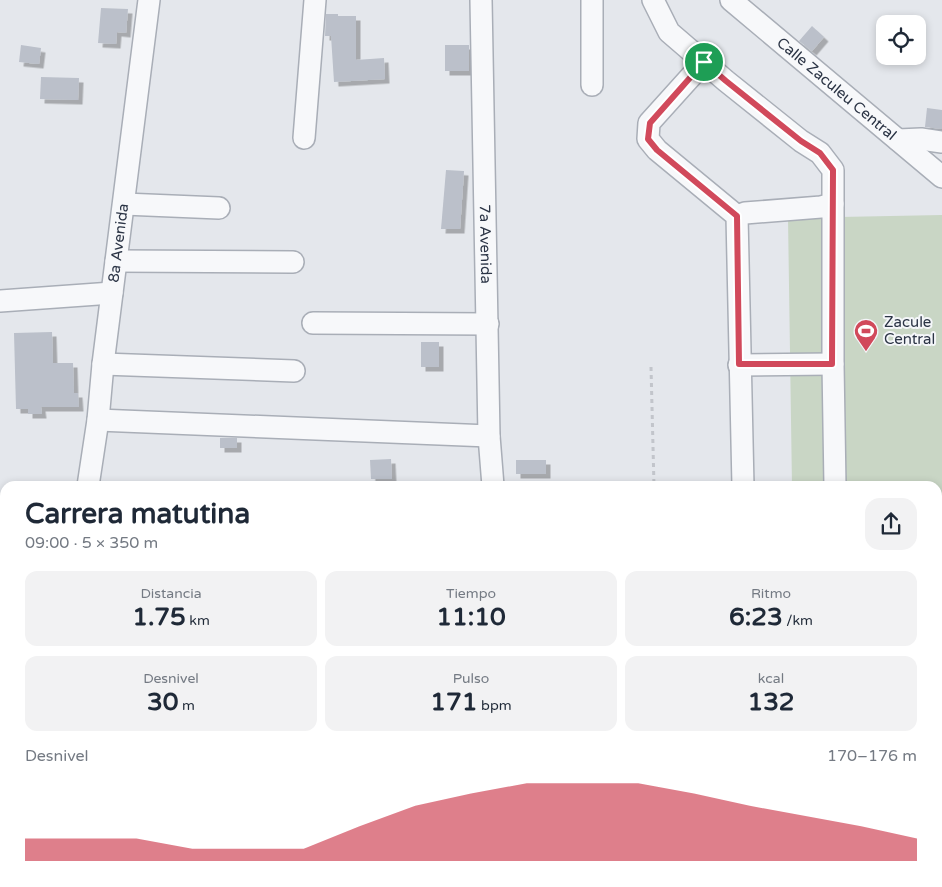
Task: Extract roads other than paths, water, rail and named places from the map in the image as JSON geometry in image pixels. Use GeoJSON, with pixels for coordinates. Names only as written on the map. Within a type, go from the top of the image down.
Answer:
{"type":"FeatureCollection","features":[{"type":"Feature","properties":{"kind":"street","name":"8a Avenida"},"geometry":{"type":"LineString","coordinates":[[89,481],[98,420],[102,364],[149,0]]}},
{"type":"Feature","properties":{"kind":"street"},"geometry":{"type":"LineString","coordinates":[[304,138],[315,0]]}},
{"type":"Feature","properties":{"kind":"street","name":"7a Avenida"},"geometry":{"type":"LineString","coordinates":[[482,0],[489,436],[493,481]]}},
{"type":"Feature","properties":{"kind":"street"},"geometry":{"type":"LineString","coordinates":[[592,0],[592,85]]}},
{"type":"Feature","properties":{"kind":"street"},"geometry":{"type":"LineString","coordinates":[[653,0],[669,32],[733,87],[801,141],[820,153],[833,170],[832,364],[835,481]]}},
{"type":"Feature","properties":{"kind":"street","name":"Calle Zaculeu Central"},"geometry":{"type":"LineString","coordinates":[[731,0],[942,178]]}},
{"type":"Feature","properties":{"kind":"street"},"geometry":{"type":"LineString","coordinates":[[704,62],[650,123],[648,139],[657,150],[737,216],[743,481]]}},
{"type":"Feature","properties":{"kind":"street"},"geometry":{"type":"LineString","coordinates":[[898,140],[942,142]]}},
{"type":"Feature","properties":{"kind":"street"},"geometry":{"type":"LineString","coordinates":[[124,204],[219,208]]}},
{"type":"Feature","properties":{"kind":"street"},"geometry":{"type":"LineString","coordinates":[[737,216],[745,213],[821,207],[833,204]]}},
{"type":"Feature","properties":{"kind":"street"},"geometry":{"type":"LineString","coordinates":[[116,261],[293,262]]}},
{"type":"Feature","properties":{"kind":"street"},"geometry":{"type":"LineString","coordinates":[[0,301],[112,293]]}},
{"type":"Feature","properties":{"kind":"street"},"geometry":{"type":"LineString","coordinates":[[313,323],[488,324]]}},
{"type":"Feature","properties":{"kind":"street"},"geometry":{"type":"LineString","coordinates":[[102,364],[294,371]]}},
{"type":"Feature","properties":{"kind":"street"},"geometry":{"type":"LineString","coordinates":[[739,364],[832,364]]}},
{"type":"Feature","properties":{"kind":"street"},"geometry":{"type":"LineString","coordinates":[[98,420],[489,436]]}},
{"type":"Feature","properties":{"kind":"place","name":"Zacule Central"},"geometry":{"type":"Point","coordinates":[866,352]}}]}
